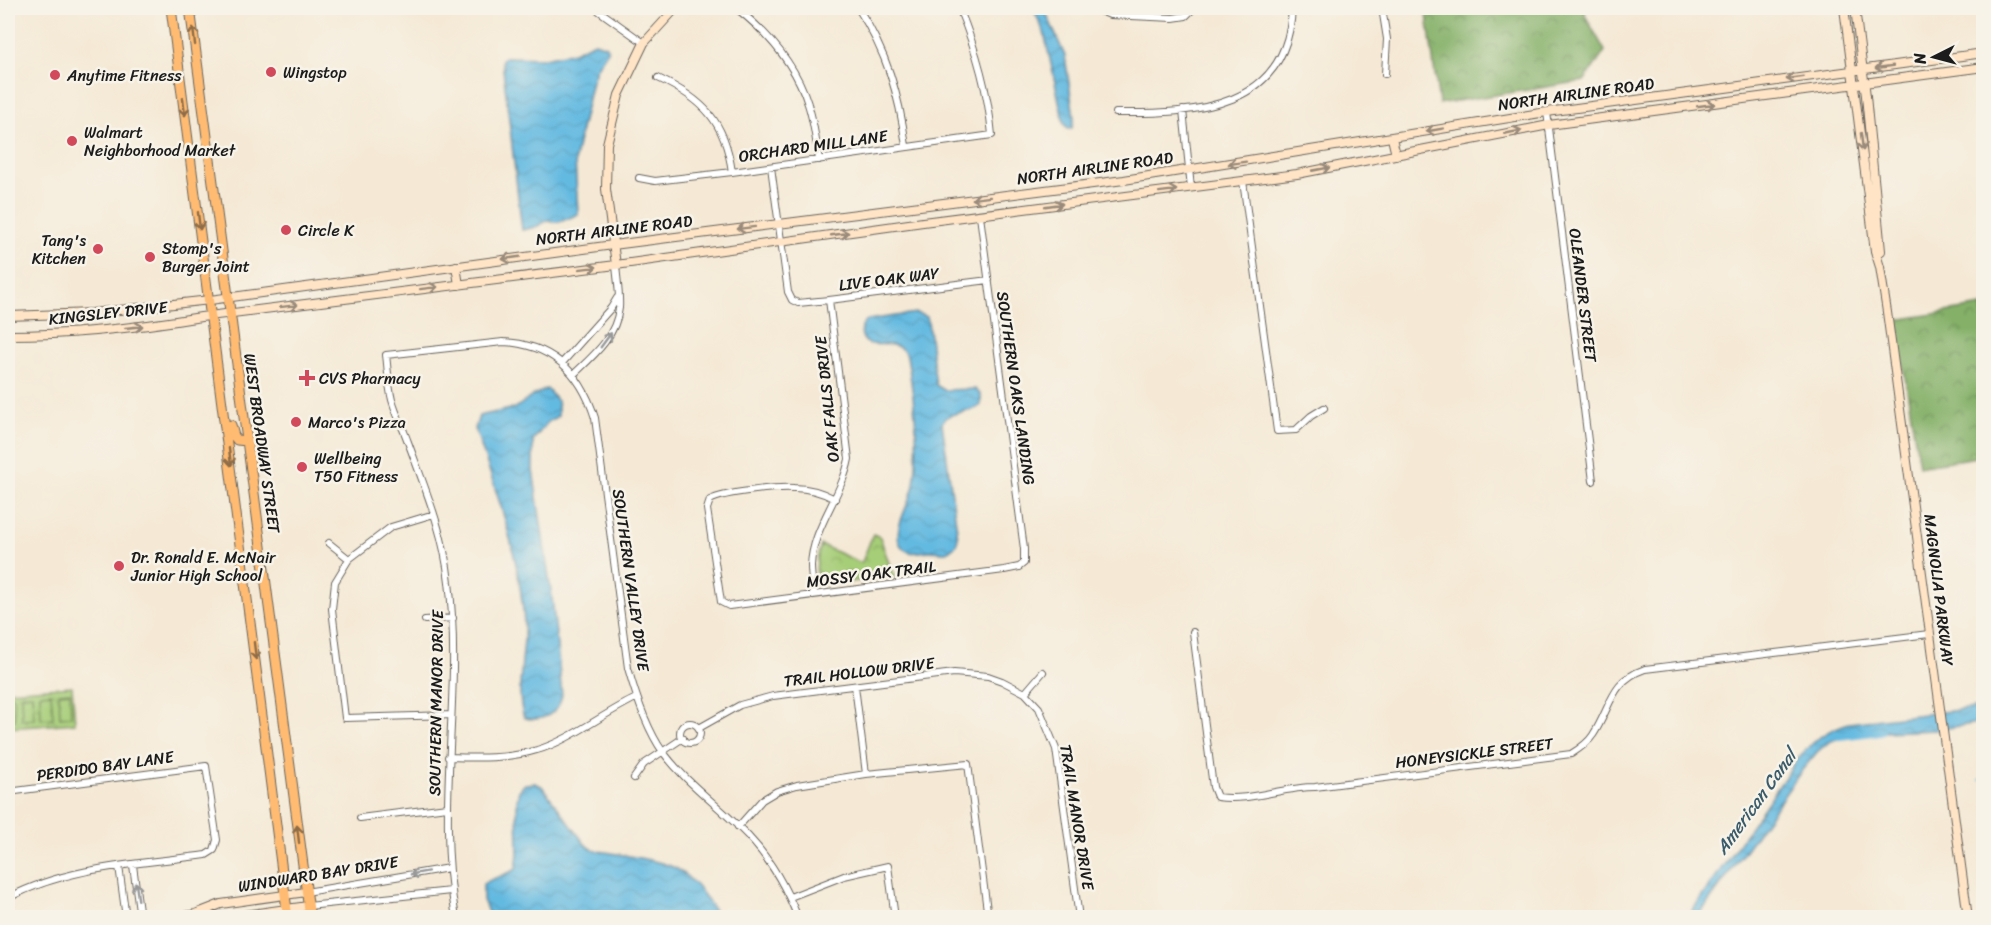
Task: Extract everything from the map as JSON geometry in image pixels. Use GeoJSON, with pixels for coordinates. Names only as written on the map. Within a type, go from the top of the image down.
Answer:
{"type":"FeatureCollection","features":[{"type":"Feature","properties":{"kind":"main road","name":"WEST BROADWAY STREET"},"geometry":{"type":"LineString","coordinates":[[171,8],[288,913]]}},
{"type":"Feature","properties":{"kind":"main road","name":"WEST BROADWAY STREET"},"geometry":{"type":"LineString","coordinates":[[190,8],[310,918]]}},
{"type":"Feature","properties":{"kind":"main road"},"geometry":{"type":"LineString","coordinates":[[616,265],[606,189],[607,144],[619,95],[644,43],[676,8]]}},
{"type":"Feature","properties":{"kind":"main road","name":"MAGNOLIA PARKWAY"},"geometry":{"type":"LineString","coordinates":[[1844,8],[1875,251],[1880,267],[1968,918]]}},
{"type":"Feature","properties":{"kind":"main road","name":"MAGNOLIA PARKWAY"},"geometry":{"type":"LineString","coordinates":[[1855,8],[1865,82],[1881,251],[1880,267]]}},
{"type":"Feature","properties":{"kind":"main road","name":"NORTH AIRLINE ROAD"},"geometry":{"type":"LineString","coordinates":[[210,300],[613,245],[1113,182],[1547,112],[1983,53]]}},
{"type":"Feature","properties":{"kind":"main road","name":"NORTH AIRLINE ROAD"},"geometry":{"type":"LineString","coordinates":[[212,316],[616,265],[1297,174],[1549,124],[1983,67]]}},
{"type":"Feature","properties":{"kind":"main road"},"geometry":{"type":"LineString","coordinates":[[1392,138],[1396,155]]}},
{"type":"Feature","properties":{"kind":"main road"},"geometry":{"type":"LineString","coordinates":[[456,266],[459,285]]}},
{"type":"Feature","properties":{"kind":"main road","name":"KINGSLEY DRIVE"},"geometry":{"type":"LineString","coordinates":[[8,316],[92,313],[210,300]]}},
{"type":"Feature","properties":{"kind":"main road","name":"KINGSLEY DRIVE"},"geometry":{"type":"LineString","coordinates":[[8,335],[94,332],[212,316]]}},
{"type":"Feature","properties":{"kind":"main road"},"geometry":{"type":"LineString","coordinates":[[221,391],[227,404],[234,436],[241,441],[247,441]]}},
{"type":"Feature","properties":{"kind":"main road","name":"WINDWARD BAY DRIVE"},"geometry":{"type":"LineString","coordinates":[[192,915],[221,904],[306,892]]}},
{"type":"Feature","properties":{"kind":"main road","name":"WINDWARD BAY DRIVE"},"geometry":{"type":"LineString","coordinates":[[171,918],[192,915],[230,917],[288,913],[308,906]]}},
{"type":"Feature","properties":{"kind":"street"},"geometry":{"type":"LineString","coordinates":[[595,8],[644,43]]}},
{"type":"Feature","properties":{"kind":"street"},"geometry":{"type":"LineString","coordinates":[[736,8],[770,38],[791,66],[808,103],[819,160]]}},
{"type":"Feature","properties":{"kind":"street"},"geometry":{"type":"LineString","coordinates":[[858,8],[872,30],[890,69],[901,111],[906,146]]}},
{"type":"Feature","properties":{"kind":"street","name":"ORCHARD MILL LANE"},"geometry":{"type":"LineString","coordinates":[[639,178],[655,181],[732,172],[992,135],[984,79],[959,8]]}},
{"type":"Feature","properties":{"kind":"street"},"geometry":{"type":"LineString","coordinates":[[1116,113],[1149,114],[1212,106],[1233,100],[1253,89],[1272,69],[1285,50],[1290,33],[1292,8]]}},
{"type":"Feature","properties":{"kind":"street"},"geometry":{"type":"LineString","coordinates":[[1382,8],[1387,39],[1385,74]]}},
{"type":"Feature","properties":{"kind":"street"},"geometry":{"type":"LineString","coordinates":[[1095,9],[1110,15],[1173,18],[1185,16],[1194,9]]}},
{"type":"Feature","properties":{"kind":"street"},"geometry":{"type":"LineString","coordinates":[[658,78],[693,97],[714,119],[726,145],[732,172]]}},
{"type":"Feature","properties":{"kind":"street"},"geometry":{"type":"LineString","coordinates":[[1183,110],[1191,188]]}},
{"type":"Feature","properties":{"kind":"street","name":"OLEANDER STREET"},"geometry":{"type":"LineString","coordinates":[[1547,112],[1593,481]]}},
{"type":"Feature","properties":{"kind":"street"},"geometry":{"type":"LineString","coordinates":[[771,167],[782,242]]}},
{"type":"Feature","properties":{"kind":"street"},"geometry":{"type":"LineString","coordinates":[[1243,181],[1277,431],[1296,430],[1324,408]]}},
{"type":"Feature","properties":{"kind":"street","name":"SOUTHERN OAKS LANDING"},"geometry":{"type":"LineString","coordinates":[[981,216],[1024,563]]}},
{"type":"Feature","properties":{"kind":"street","name":"LIVE OAK WAY"},"geometry":{"type":"LineString","coordinates":[[782,242],[788,292],[792,300],[798,303],[988,280]]}},
{"type":"Feature","properties":{"kind":"street"},"geometry":{"type":"LineString","coordinates":[[574,374],[597,351],[613,330],[619,307],[616,265]]}},
{"type":"Feature","properties":{"kind":"street"},"geometry":{"type":"LineString","coordinates":[[562,363],[611,308],[619,295]]}},
{"type":"Feature","properties":{"kind":"street","name":"OAK FALLS DRIVE"},"geometry":{"type":"LineString","coordinates":[[814,595],[811,566],[815,544],[847,472],[849,459],[829,300]]}},
{"type":"Feature","properties":{"kind":"street","name":"SOUTHERN VALLEY DRIVE"},"geometry":{"type":"LineString","coordinates":[[386,355],[503,342],[518,343],[545,352],[574,374],[583,387],[595,418],[628,668],[636,698],[663,751],[702,794],[766,857],[790,897],[798,918]]}},
{"type":"Feature","properties":{"kind":"street","name":"SOUTHERN MANOR DRIVE"},"geometry":{"type":"LineString","coordinates":[[386,355],[392,400],[434,514],[444,552],[453,618],[447,807],[449,868],[456,918]]}},
{"type":"Feature","properties":{"kind":"street","name":"MOSSY OAK TRAIL"},"geometry":{"type":"LineString","coordinates":[[836,499],[821,492],[792,488],[725,495],[710,500],[707,509],[721,602],[729,606],[1004,570],[1019,567],[1024,563]]}},
{"type":"Feature","properties":{"kind":"street"},"geometry":{"type":"LineString","coordinates":[[434,514],[391,527],[349,559],[335,582],[332,609],[345,718],[451,715]]}},
{"type":"Feature","properties":{"kind":"street"},"geometry":{"type":"LineString","coordinates":[[329,543],[349,559]]}},
{"type":"Feature","properties":{"kind":"street"},"geometry":{"type":"LineString","coordinates":[[425,620],[453,618]]}},
{"type":"Feature","properties":{"kind":"street","name":"HONEYSICKLE STREET"},"geometry":{"type":"LineString","coordinates":[[1193,632],[1213,787],[1217,797],[1232,799],[1298,787],[1315,787],[1571,754],[1592,737],[1618,686],[1634,673],[1645,669],[1929,634]]}},
{"type":"Feature","properties":{"kind":"street"},"geometry":{"type":"LineString","coordinates":[[1025,693],[1043,672]]}},
{"type":"Feature","properties":{"kind":"street","name":"TRAIL HOLLOW DRIVE"},"geometry":{"type":"LineString","coordinates":[[699,728],[719,715],[759,699],[954,673],[974,674],[1002,681],[1025,693]]}},
{"type":"Feature","properties":{"kind":"street"},"geometry":{"type":"LineString","coordinates":[[855,686],[866,774]]}},
{"type":"Feature","properties":{"kind":"street","name":"TRAIL MANOR DRIVE"},"geometry":{"type":"LineString","coordinates":[[1025,693],[1039,708],[1056,749],[1079,918]]}},
{"type":"Feature","properties":{"kind":"street"},"geometry":{"type":"LineString","coordinates":[[448,757],[506,757],[538,750],[554,744],[636,698]]}},
{"type":"Feature","properties":{"kind":"street","name":"TRAIL HOLLOW DRIVE"},"geometry":{"type":"LineString","coordinates":[[691,723],[699,728],[700,734],[697,740],[688,742],[683,738],[681,733],[685,725],[691,723]]}},
{"type":"Feature","properties":{"kind":"street","name":"TRAIL HOLLOW DRIVE"},"geometry":{"type":"LineString","coordinates":[[634,778],[644,764],[683,738]]}},
{"type":"Feature","properties":{"kind":"street"},"geometry":{"type":"LineString","coordinates":[[738,827],[762,800],[777,791],[797,785],[866,774],[968,764],[988,918]]}},
{"type":"Feature","properties":{"kind":"street","name":"PERDIDO BAY LANE"},"geometry":{"type":"LineString","coordinates":[[8,792],[206,766],[217,840],[214,850],[206,855],[133,865]]}},
{"type":"Feature","properties":{"kind":"street"},"geometry":{"type":"LineString","coordinates":[[360,818],[447,807]]}},
{"type":"Feature","properties":{"kind":"street"},"geometry":{"type":"LineString","coordinates":[[8,898],[63,875],[92,869],[133,865],[141,918]]}},
{"type":"Feature","properties":{"kind":"street"},"geometry":{"type":"LineString","coordinates":[[119,866],[126,918]]}},
{"type":"Feature","properties":{"kind":"street"},"geometry":{"type":"LineString","coordinates":[[790,897],[844,876],[888,866],[895,918]]}},
{"type":"Feature","properties":{"kind":"street","name":"WINDWARD BAY DRIVE"},"geometry":{"type":"LineString","coordinates":[[306,892],[449,868]]}},
{"type":"Feature","properties":{"kind":"street","name":"WINDWARD BAY DRIVE"},"geometry":{"type":"LineString","coordinates":[[308,906],[451,891]]}},
{"type":"Feature","properties":{"kind":"green space"},"geometry":{"type":"Polygon","coordinates":[[[1426,8],[1586,8],[1585,15],[1605,51],[1584,81],[1439,104],[1426,8]]]}},
{"type":"Feature","properties":{"kind":"green space"},"geometry":{"type":"Polygon","coordinates":[[[1983,306],[1983,456],[1919,466],[1896,320],[1983,306]]]}},
{"type":"Feature","properties":{"kind":"green space"},"geometry":{"type":"Polygon","coordinates":[[[873,534],[880,537],[896,577],[820,585],[816,570],[821,545],[862,562],[873,534]]]}},
{"type":"Feature","properties":{"kind":"green space"},"geometry":{"type":"Polygon","coordinates":[[[72,686],[75,723],[8,728],[8,691],[72,686]]]}},
{"type":"Feature","properties":{"kind":"green space"},"geometry":{"type":"Polygon","coordinates":[[[70,692],[71,716],[60,717],[59,693],[70,692]]]}},
{"type":"Feature","properties":{"kind":"green space"},"geometry":{"type":"Polygon","coordinates":[[[51,693],[53,718],[41,719],[40,694],[51,693]]]}},
{"type":"Feature","properties":{"kind":"green space"},"geometry":{"type":"Polygon","coordinates":[[[32,694],[34,719],[22,720],[21,695],[32,694]]]}},
{"type":"Feature","properties":{"kind":"green space"},"geometry":{"type":"Polygon","coordinates":[[[8,696],[13,696],[15,720],[8,721],[8,696]]]}},
{"type":"Feature","properties":{"kind":"water"},"geometry":{"type":"Polygon","coordinates":[[[1033,8],[1044,8],[1065,56],[1074,117],[1072,128],[1068,129],[1064,124],[1044,32],[1033,8]]]}},
{"type":"Feature","properties":{"kind":"water"},"geometry":{"type":"Polygon","coordinates":[[[595,42],[606,46],[608,51],[597,67],[592,81],[575,159],[578,214],[559,222],[548,220],[536,227],[522,230],[502,60],[505,57],[544,58],[573,52],[595,42]]]}},
{"type":"Feature","properties":{"kind":"water"},"geometry":{"type":"Polygon","coordinates":[[[916,313],[927,317],[936,385],[944,390],[975,389],[981,395],[981,405],[950,416],[942,423],[958,538],[956,545],[947,552],[909,552],[899,542],[899,526],[912,491],[916,468],[914,404],[907,356],[904,351],[895,346],[868,344],[861,334],[864,322],[868,320],[916,313]]]}},
{"type":"Feature","properties":{"kind":"water"},"geometry":{"type":"Polygon","coordinates":[[[547,389],[558,402],[558,416],[548,422],[533,440],[533,470],[553,605],[562,695],[553,712],[537,719],[531,719],[524,718],[521,707],[520,683],[524,623],[518,573],[499,500],[475,429],[479,416],[515,408],[547,389]]]}},
{"type":"Feature","properties":{"kind":"water","name":"American Canal"},"geometry":{"type":"Polygon","coordinates":[[[1983,707],[1983,722],[1936,730],[1857,733],[1829,742],[1802,770],[1698,917],[1687,918],[1799,757],[1821,736],[1849,723],[1983,707]]]}},
{"type":"Feature","properties":{"kind":"water"},"geometry":{"type":"Polygon","coordinates":[[[535,783],[542,786],[585,844],[594,850],[673,867],[697,886],[718,917],[490,917],[483,900],[483,884],[516,869],[519,790],[525,784],[535,783]]]}},
{"type":"Feature","properties":{"kind":"waterway","name":"American Canal"},"geometry":{"type":"LineString","coordinates":[[1839,736],[1881,731]]}},
{"type":"Feature","properties":{"kind":"waterway"},"geometry":{"type":"LineString","coordinates":[[1980,780],[1984,779]]}},
{"type":"Feature","properties":{"kind":"place","name":"Wingstop"},"geometry":{"type":"Point","coordinates":[271,72]}},
{"type":"Feature","properties":{"kind":"place","name":"Anytime Fitness"},"geometry":{"type":"Point","coordinates":[55,75]}},
{"type":"Feature","properties":{"kind":"place","name":"Walmart Neighborhood Market"},"geometry":{"type":"Point","coordinates":[72,141]}},
{"type":"Feature","properties":{"kind":"place","name":"Circle K"},"geometry":{"type":"Point","coordinates":[286,230]}},
{"type":"Feature","properties":{"kind":"place","name":"Tang's Kitchen"},"geometry":{"type":"Point","coordinates":[98,249]}},
{"type":"Feature","properties":{"kind":"place","name":"Stomp's Burger Joint"},"geometry":{"type":"Point","coordinates":[150,257]}},
{"type":"Feature","properties":{"kind":"place","name":"CVS Pharmacy"},"geometry":{"type":"Point","coordinates":[307,378]}},
{"type":"Feature","properties":{"kind":"place","name":"Marco's Pizza"},"geometry":{"type":"Point","coordinates":[296,422]}},
{"type":"Feature","properties":{"kind":"place","name":"Wellbeing T50 Fitness"},"geometry":{"type":"Point","coordinates":[302,467]}},
{"type":"Feature","properties":{"kind":"place","name":"Dr. Ronald E. McNair Junior High School"},"geometry":{"type":"Point","coordinates":[119,566]}}]}
